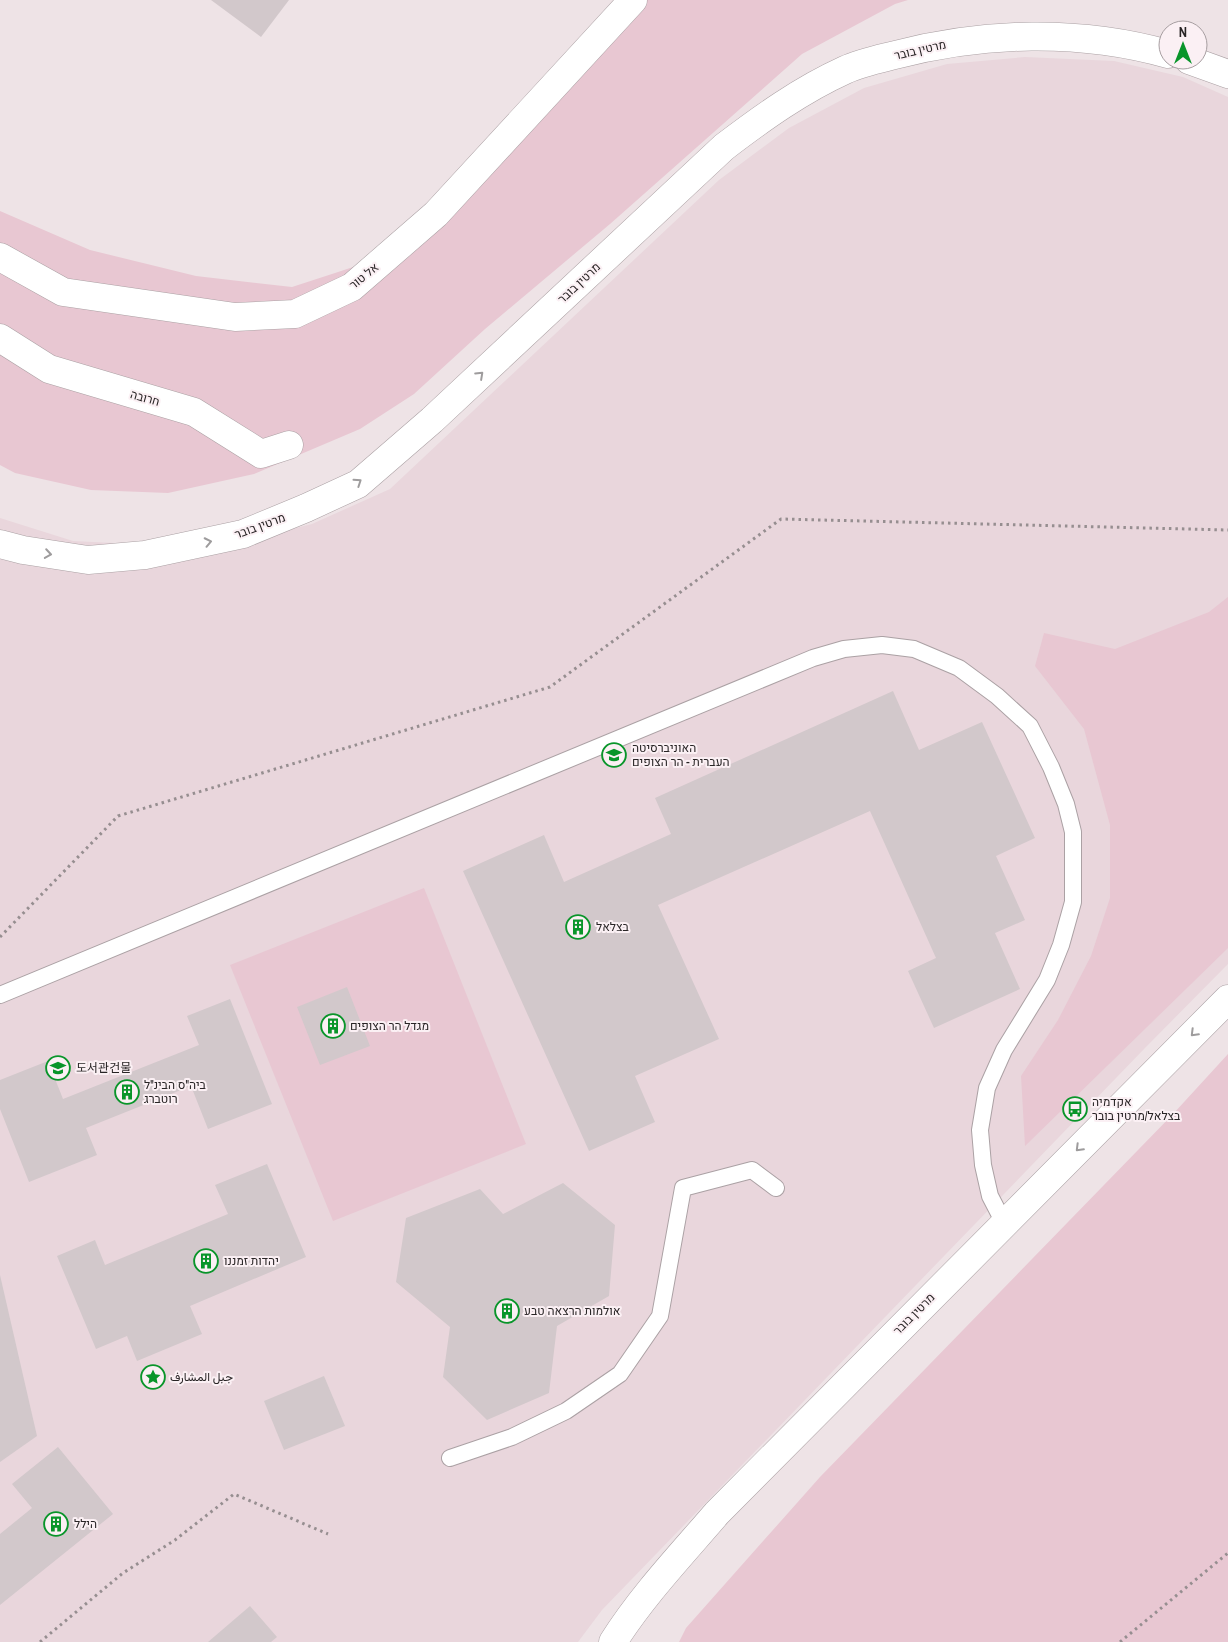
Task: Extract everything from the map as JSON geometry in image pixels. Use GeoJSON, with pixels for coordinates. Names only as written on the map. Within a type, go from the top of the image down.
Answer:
{"type":"FeatureCollection","features":[{"type":"Feature","properties":{"kind":"street","name":"אל טור"},"geometry":{"type":"LineString","coordinates":[[0,258],[63,292],[235,317],[295,314],[352,288],[436,214],[633,0]]}},
{"type":"Feature","properties":{"kind":"street","name":"מרטין בובר"},"geometry":{"type":"LineString","coordinates":[[0,544],[23,550],[88,560],[145,555],[243,534],[358,484],[432,420],[724,147],[771,112],[809,88],[846,69],[919,49],[1002,37],[1091,39],[1141,46],[1158,51]]}},
{"type":"Feature","properties":{"kind":"street"},"geometry":{"type":"LineString","coordinates":[[1208,67],[1228,74]]}},
{"type":"Feature","properties":{"kind":"street","name":"חרובה"},"geometry":{"type":"LineString","coordinates":[[0,338],[49,369],[194,412],[262,454],[289,446]]}},
{"type":"Feature","properties":{"kind":"street","name":"מרטין בובר"},"geometry":{"type":"LineString","coordinates":[[613,1642],[622,1627],[658,1582],[717,1513],[1228,998]]}},
{"type":"Feature","properties":{"kind":"lane"},"geometry":{"type":"LineString","coordinates":[[0,995],[813,658],[844,649],[882,644],[914,649],[959,668],[997,696],[1030,726],[1051,766],[1066,804],[1073,832],[1073,902],[1061,944],[1047,980],[1004,1050],[988,1088],[980,1130],[983,1165],[990,1196],[1004,1223]]}},
{"type":"Feature","properties":{"kind":"lane"},"geometry":{"type":"LineString","coordinates":[[450,1458],[512,1438],[566,1411],[620,1374],[660,1316],[683,1188],[752,1170],[776,1188]]}},
{"type":"Feature","properties":{"kind":"path"},"geometry":{"type":"LineString","coordinates":[[0,937],[118,816],[550,687],[781,518],[1228,530]]}},
{"type":"Feature","properties":{"kind":"path"},"geometry":{"type":"LineString","coordinates":[[40,1642],[124,1573],[175,1540],[234,1494],[328,1534]]}},
{"type":"Feature","properties":{"kind":"path"},"geometry":{"type":"LineString","coordinates":[[1120,1642],[1228,1554]]}},
{"type":"Feature","properties":{"kind":"shaded area"},"geometry":{"type":"Polygon","coordinates":[[[626,0],[908,0],[895,4],[802,54],[610,224],[485,329],[414,394],[360,429],[254,474],[168,493],[91,490],[15,473],[0,465],[0,211],[90,250],[196,276],[292,287],[356,266],[447,195],[626,0]]]}},
{"type":"Feature","properties":{"kind":"shaded area","name":"האוניברסיטה העברית - הר הצופים"},"geometry":{"type":"Polygon","coordinates":[[[1025,57],[1114,61],[1183,77],[1228,97],[1228,964],[602,1610],[578,1642],[0,1642],[0,518],[73,541],[174,546],[259,537],[312,524],[390,489],[719,180],[789,128],[864,88],[947,64],[1025,57]]]}},
{"type":"Feature","properties":{"kind":"shaded area"},"geometry":{"type":"Polygon","coordinates":[[[1228,597],[1228,948],[1025,1146],[1021,1076],[1058,1020],[1091,956],[1110,898],[1110,825],[1084,729],[1035,666],[1044,633],[1115,649],[1209,612],[1228,597]]]}},
{"type":"Feature","properties":{"kind":"shaded area"},"geometry":{"type":"Polygon","coordinates":[[[424,888],[526,1144],[333,1221],[230,965],[424,888]]]}},
{"type":"Feature","properties":{"kind":"shaded area"},"geometry":{"type":"Polygon","coordinates":[[[1228,1054],[1228,1642],[679,1642],[686,1628],[820,1477],[1174,1113],[1228,1054]]]}},
{"type":"Feature","properties":{"kind":"building"},"geometry":{"type":"Polygon","coordinates":[[[211,0],[289,0],[261,37],[211,0]]]}},
{"type":"Feature","properties":{"kind":"building","name":"בצלאל"},"geometry":{"type":"Polygon","coordinates":[[[893,691],[919,750],[982,722],[1035,838],[996,856],[1025,920],[995,933],[1020,989],[934,1028],[908,971],[936,958],[870,811],[658,905],[719,1039],[635,1076],[655,1122],[589,1151],[463,871],[544,835],[564,882],[671,834],[655,798],[893,691]]]}},
{"type":"Feature","properties":{"kind":"building","name":"מגדל הר הצופים"},"geometry":{"type":"Polygon","coordinates":[[[347,987],[370,1046],[320,1065],[297,1007],[347,987]]]}},
{"type":"Feature","properties":{"kind":"building","name":"ביה\"ס הבינ\"ל רוטברג"},"geometry":{"type":"Polygon","coordinates":[[[230,999],[272,1104],[208,1129],[191,1086],[86,1128],[97,1155],[29,1182],[0,1109],[0,1080],[48,1061],[63,1099],[199,1045],[187,1016],[230,999]]]}},
{"type":"Feature","properties":{"kind":"building","name":"יהדות זמננו"},"geometry":{"type":"Polygon","coordinates":[[[267,1164],[306,1257],[190,1306],[202,1334],[137,1361],[127,1336],[96,1349],[57,1256],[95,1240],[105,1265],[228,1214],[215,1185],[267,1164]]]}},
{"type":"Feature","properties":{"kind":"building","name":"אולמות הרצאה טבע"},"geometry":{"type":"Polygon","coordinates":[[[563,1183],[615,1225],[609,1296],[557,1326],[549,1393],[487,1420],[443,1377],[450,1327],[396,1282],[406,1218],[480,1189],[503,1214],[563,1183]]]}},
{"type":"Feature","properties":{"kind":"building"},"geometry":{"type":"Polygon","coordinates":[[[0,1275],[37,1436],[0,1462],[0,1275]]]}},
{"type":"Feature","properties":{"kind":"building"},"geometry":{"type":"Polygon","coordinates":[[[324,1376],[345,1426],[284,1450],[264,1401],[324,1376]]]}},
{"type":"Feature","properties":{"kind":"building","name":"הילל"},"geometry":{"type":"Polygon","coordinates":[[[58,1447],[113,1514],[0,1605],[0,1534],[32,1508],[12,1484],[58,1447]]]}},
{"type":"Feature","properties":{"kind":"building"},"geometry":{"type":"Polygon","coordinates":[[[250,1606],[277,1637],[271,1642],[208,1642],[250,1606]]]}},
{"type":"Feature","properties":{"kind":"place","name":"האוניברסיטה העברית - הר הצופים"},"geometry":{"type":"Point","coordinates":[614,755]}},
{"type":"Feature","properties":{"kind":"place","name":"בצלאל"},"geometry":{"type":"Point","coordinates":[578,927]}},
{"type":"Feature","properties":{"kind":"place","name":"מגדל הר הצופים"},"geometry":{"type":"Point","coordinates":[333,1026]}},
{"type":"Feature","properties":{"kind":"place","name":"도서관건물"},"geometry":{"type":"Point","coordinates":[58,1068]}},
{"type":"Feature","properties":{"kind":"place","name":"ביה\"ס הבינ\"ל רוטברג"},"geometry":{"type":"Point","coordinates":[127,1092]}},
{"type":"Feature","properties":{"kind":"place","name":"אקדמיה בצלאל/מרטין בובר"},"geometry":{"type":"Point","coordinates":[1075,1109]}},
{"type":"Feature","properties":{"kind":"place","name":"יהדות זמננו"},"geometry":{"type":"Point","coordinates":[206,1261]}},
{"type":"Feature","properties":{"kind":"place","name":"אולמות הרצאה טבע"},"geometry":{"type":"Point","coordinates":[507,1311]}},
{"type":"Feature","properties":{"kind":"place","name":"جبل المشارف"},"geometry":{"type":"Point","coordinates":[153,1377]}},
{"type":"Feature","properties":{"kind":"place","name":"הילל"},"geometry":{"type":"Point","coordinates":[56,1524]}}]}
